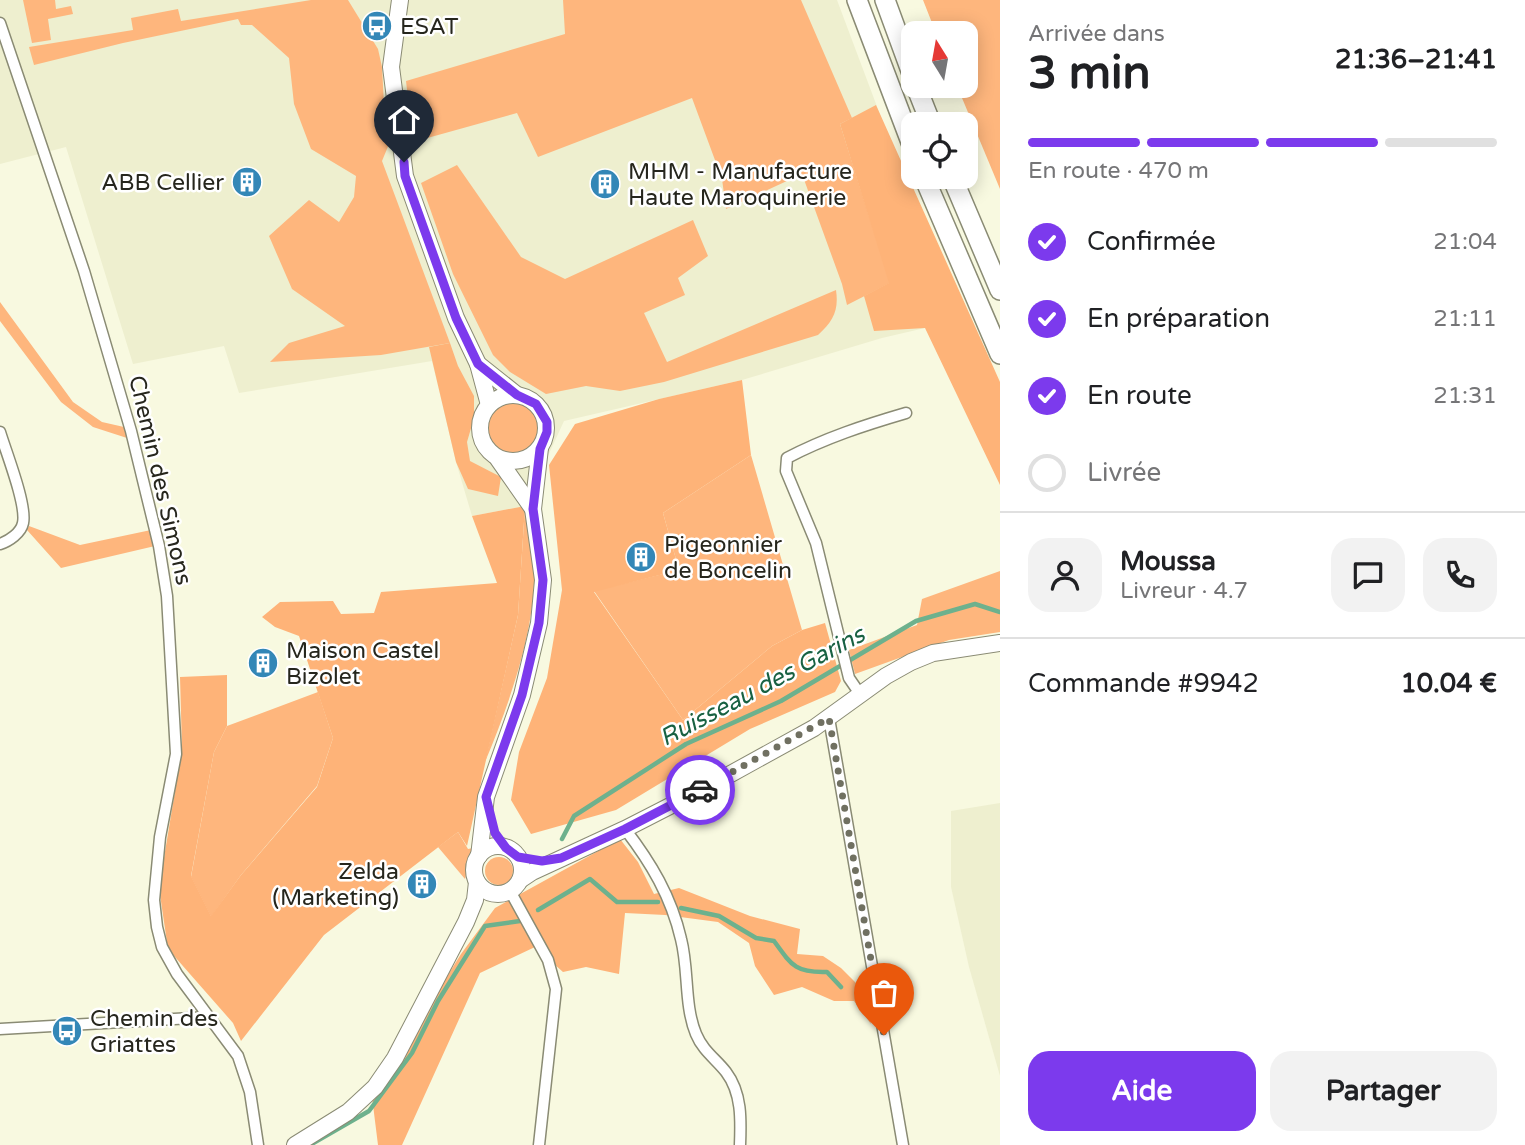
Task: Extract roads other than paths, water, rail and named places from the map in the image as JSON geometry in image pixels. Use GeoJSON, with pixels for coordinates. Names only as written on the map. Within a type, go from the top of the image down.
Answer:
{"type":"FeatureCollection","features":[{"type":"Feature","properties":{"kind":"highway"},"geometry":{"type":"LineString","coordinates":[[857,0],[901,116]]}},
{"type":"Feature","properties":{"kind":"highway"},"geometry":{"type":"LineString","coordinates":[[884,0],[901,45]]}},
{"type":"Feature","properties":{"kind":"highway"},"geometry":{"type":"LineString","coordinates":[[929,189],[1000,354]]}},
{"type":"Feature","properties":{"kind":"highway"},"geometry":{"type":"LineString","coordinates":[[957,189],[1000,290]]}},
{"type":"Feature","properties":{"kind":"street"},"geometry":{"type":"LineString","coordinates":[[400,0],[391,67],[405,176],[456,318],[478,364],[489,405]]}},
{"type":"Feature","properties":{"kind":"street","name":"Chemin des Simons"},"geometry":{"type":"LineString","coordinates":[[0,23],[95,305],[142,471],[159,547],[168,599],[176,754],[160,837],[155,885],[155,914],[162,947],[177,974],[238,1056],[250,1092],[258,1145]]}},
{"type":"Feature","properties":{"kind":"street"},"geometry":{"type":"LineString","coordinates":[[295,1145],[348,1112],[375,1087],[395,1058],[475,900],[477,882],[474,869],[479,856],[486,797],[522,695],[539,623],[543,580],[533,509],[540,449],[547,432],[543,412],[536,404],[517,395],[478,364]]}},
{"type":"Feature","properties":{"kind":"street"},"geometry":{"type":"LineString","coordinates":[[517,395],[507,396],[489,405],[484,412],[480,430],[485,447],[499,459],[533,509]]}},
{"type":"Feature","properties":{"kind":"street"},"geometry":{"type":"LineString","coordinates":[[860,694],[849,678],[842,656],[835,616],[816,543],[786,471],[787,458],[861,426],[906,413]]}},
{"type":"Feature","properties":{"kind":"street"},"geometry":{"type":"LineString","coordinates":[[0,432],[23,507],[23,524],[10,541],[0,544]]}},
{"type":"Feature","properties":{"kind":"street"},"geometry":{"type":"LineString","coordinates":[[499,459],[526,460],[540,449]]}},
{"type":"Feature","properties":{"kind":"street"},"geometry":{"type":"LineString","coordinates":[[466,922],[509,888],[561,858],[707,787],[829,718],[860,694],[911,662],[933,653],[1000,643]]}},
{"type":"Feature","properties":{"kind":"street"},"geometry":{"type":"LineString","coordinates":[[829,718],[904,1145]]}},
{"type":"Feature","properties":{"kind":"street"},"geometry":{"type":"LineString","coordinates":[[486,797],[498,839],[512,852],[521,866],[509,888]]}},
{"type":"Feature","properties":{"kind":"street"},"geometry":{"type":"LineString","coordinates":[[625,829],[651,863],[666,894],[681,938],[690,1014],[696,1035],[706,1052],[727,1073],[736,1091],[741,1114],[740,1145]]}},
{"type":"Feature","properties":{"kind":"street"},"geometry":{"type":"LineString","coordinates":[[479,856],[489,848],[542,861],[561,858]]}},
{"type":"Feature","properties":{"kind":"street"},"geometry":{"type":"LineString","coordinates":[[477,882],[488,892],[509,888]]}},
{"type":"Feature","properties":{"kind":"street"},"geometry":{"type":"LineString","coordinates":[[509,888],[548,960],[556,989],[539,1145]]}},
{"type":"Feature","properties":{"kind":"street"},"geometry":{"type":"LineString","coordinates":[[0,1029],[209,1017]]}},
{"type":"Feature","properties":{"kind":"waterway","name":"Ruisseau des Garins"},"geometry":{"type":"LineString","coordinates":[[562,839],[574,816],[686,744],[781,701],[916,621],[975,604],[1000,612]]}},
{"type":"Feature","properties":{"kind":"waterway"},"geometry":{"type":"LineString","coordinates":[[538,910],[590,879],[617,902],[658,902]]}},
{"type":"Feature","properties":{"kind":"waterway"},"geometry":{"type":"LineString","coordinates":[[681,908],[719,916],[756,938],[774,941],[796,966],[808,971],[827,972],[841,987]]}},
{"type":"Feature","properties":{"kind":"waterway"},"geometry":{"type":"LineString","coordinates":[[310,1145],[369,1111],[412,1053],[438,1001],[485,926],[520,921]]}},
{"type":"Feature","properties":{"kind":"place","name":"ESAT"},"geometry":{"type":"Point","coordinates":[377,26]}},
{"type":"Feature","properties":{"kind":"place","name":"ABB Cellier"},"geometry":{"type":"Point","coordinates":[247,182]}},
{"type":"Feature","properties":{"kind":"place","name":"MHM - Manufacture Haute Maroquinerie"},"geometry":{"type":"Point","coordinates":[605,184]}},
{"type":"Feature","properties":{"kind":"place","name":"Pigeonnier de Boncelin"},"geometry":{"type":"Point","coordinates":[641,557]}},
{"type":"Feature","properties":{"kind":"place","name":"Maison Castel Bizolet"},"geometry":{"type":"Point","coordinates":[263,663]}},
{"type":"Feature","properties":{"kind":"place","name":"Zelda (Marketing)"},"geometry":{"type":"Point","coordinates":[422,884]}},
{"type":"Feature","properties":{"kind":"place","name":"Chemin des Griattes"},"geometry":{"type":"Point","coordinates":[67,1031]}}]}
